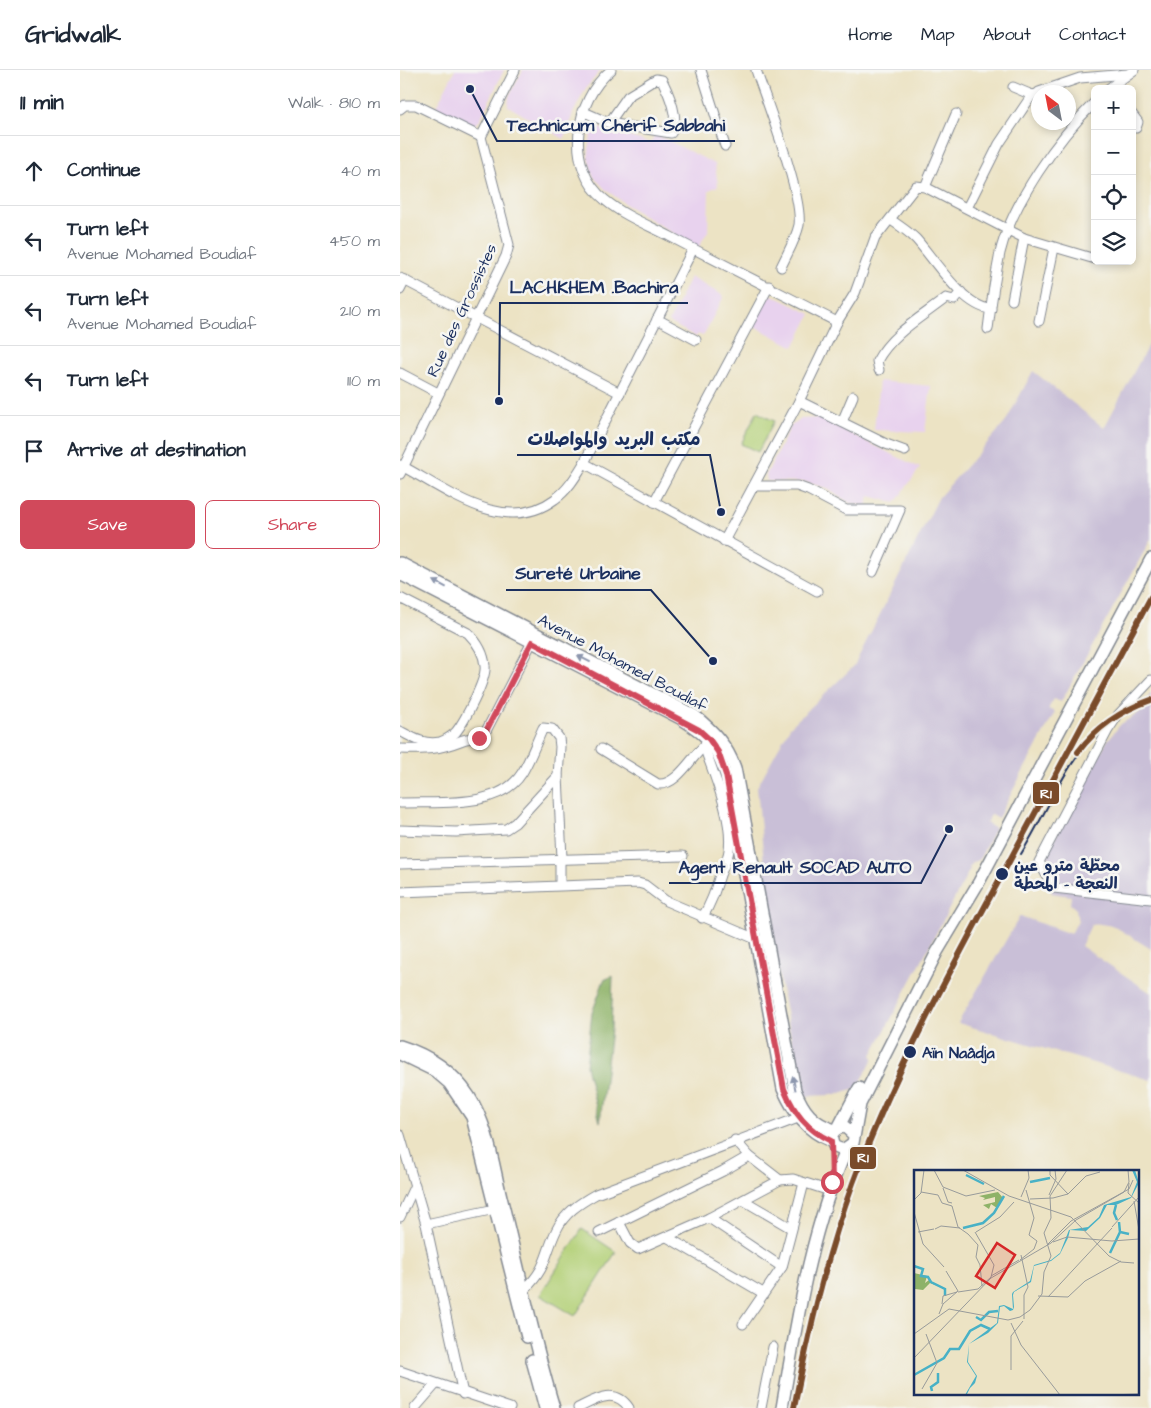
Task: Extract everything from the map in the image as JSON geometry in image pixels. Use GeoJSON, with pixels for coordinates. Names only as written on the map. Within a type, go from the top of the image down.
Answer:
{"type":"FeatureCollection","features":[{"type":"Feature","properties":{"kind":"main road"},"geometry":{"type":"LineString","coordinates":[[782,1408],[801,1299],[833,1178],[834,1136],[1151,548]]}},
{"type":"Feature","properties":{"kind":"main road"},"geometry":{"type":"LineString","coordinates":[[833,1178],[847,1149],[853,1143],[853,1134],[860,1104],[933,961],[979,882],[1151,559]]}},
{"type":"Feature","properties":{"kind":"main road","name":"Avenue Mohamed Boudiaf"},"geometry":{"type":"LineString","coordinates":[[400,563],[695,716],[718,752],[726,775],[784,1089],[798,1118],[812,1130],[834,1136]]}},
{"type":"Feature","properties":{"kind":"main road","name":"Avenue Mohamed Boudiaf"},"geometry":{"type":"LineString","coordinates":[[400,574],[579,668],[680,718],[710,738],[730,755],[735,768],[795,1090],[802,1106],[810,1117],[834,1136]]}},
{"type":"Feature","properties":{"kind":"main road"},"geometry":{"type":"LineString","coordinates":[[400,1046],[430,1058],[446,1069],[459,1082],[474,1104],[486,1136],[545,1408]]}},
{"type":"Feature","properties":{"kind":"main road"},"geometry":{"type":"LineString","coordinates":[[400,1054],[435,1071],[449,1083],[461,1098],[472,1117],[495,1209],[554,1408]]}},
{"type":"Feature","properties":{"kind":"main road"},"geometry":{"type":"LineString","coordinates":[[819,1123],[829,1122],[846,1114]]}},
{"type":"Feature","properties":{"kind":"main road"},"geometry":{"type":"LineString","coordinates":[[834,1136],[845,1127],[853,1134]]}},
{"type":"Feature","properties":{"kind":"main road"},"geometry":{"type":"LineString","coordinates":[[834,1136],[839,1150],[847,1149]]}},
{"type":"Feature","properties":{"kind":"street"},"geometry":{"type":"LineString","coordinates":[[402,105],[416,105],[481,137],[515,70]]}},
{"type":"Feature","properties":{"kind":"street"},"geometry":{"type":"LineString","coordinates":[[611,70],[602,77],[582,112],[579,135],[580,159],[588,180],[604,200],[837,322]]}},
{"type":"Feature","properties":{"kind":"street"},"geometry":{"type":"LineString","coordinates":[[701,70],[725,146]]}},
{"type":"Feature","properties":{"kind":"street"},"geometry":{"type":"LineString","coordinates":[[756,70],[795,191],[799,218],[795,237],[781,267]]}},
{"type":"Feature","properties":{"kind":"street"},"geometry":{"type":"LineString","coordinates":[[1114,85],[1131,72]]}},
{"type":"Feature","properties":{"kind":"street"},"geometry":{"type":"LineString","coordinates":[[1061,85],[1080,78],[1131,72]]}},
{"type":"Feature","properties":{"kind":"street"},"geometry":{"type":"LineString","coordinates":[[582,112],[609,123],[671,133],[675,124],[667,90],[662,80],[656,79],[628,96],[609,123]]}},
{"type":"Feature","properties":{"kind":"street"},"geometry":{"type":"LineString","coordinates":[[1012,87],[1031,92]]}},
{"type":"Feature","properties":{"kind":"street"},"geometry":{"type":"LineString","coordinates":[[967,208],[999,144],[1031,102]]}},
{"type":"Feature","properties":{"kind":"street"},"geometry":{"type":"LineString","coordinates":[[988,329],[1000,252],[1009,229],[1038,172],[1075,122],[1091,106]]}},
{"type":"Feature","properties":{"kind":"street"},"geometry":{"type":"LineString","coordinates":[[925,188],[956,114]]}},
{"type":"Feature","properties":{"kind":"street"},"geometry":{"type":"LineString","coordinates":[[1136,119],[1138,122],[1136,128]]}},
{"type":"Feature","properties":{"kind":"street","name":"Rue des Grossistes"},"geometry":{"type":"LineString","coordinates":[[401,469],[477,317],[506,256],[509,245],[481,137]]}},
{"type":"Feature","properties":{"kind":"street"},"geometry":{"type":"LineString","coordinates":[[724,541],[798,401],[837,322],[855,293],[875,238],[916,186],[925,188],[967,208],[1024,238],[1091,258]]}},
{"type":"Feature","properties":{"kind":"street"},"geometry":{"type":"LineString","coordinates":[[891,220],[916,240],[961,292],[981,308],[991,309]]}},
{"type":"Feature","properties":{"kind":"street"},"geometry":{"type":"LineString","coordinates":[[1012,300],[1024,238]]}},
{"type":"Feature","properties":{"kind":"street"},"geometry":{"type":"LineString","coordinates":[[401,469],[472,505],[505,514],[540,508],[556,499],[584,463],[693,248]]}},
{"type":"Feature","properties":{"kind":"street"},"geometry":{"type":"LineString","coordinates":[[1038,321],[1054,248]]}},
{"type":"Feature","properties":{"kind":"street"},"geometry":{"type":"LineString","coordinates":[[400,290],[403,279],[620,393]]}},
{"type":"Feature","properties":{"kind":"street"},"geometry":{"type":"LineString","coordinates":[[654,502],[769,286]]}},
{"type":"Feature","properties":{"kind":"street"},"geometry":{"type":"LineString","coordinates":[[879,370],[876,361],[900,333],[946,298],[954,300],[961,292]]}},
{"type":"Feature","properties":{"kind":"street"},"geometry":{"type":"LineString","coordinates":[[657,319],[696,340]]}},
{"type":"Feature","properties":{"kind":"street"},"geometry":{"type":"LineString","coordinates":[[400,373],[438,393]]}},
{"type":"Feature","properties":{"kind":"street"},"geometry":{"type":"LineString","coordinates":[[842,422],[853,396]]}},
{"type":"Feature","properties":{"kind":"street"},"geometry":{"type":"LineString","coordinates":[[798,401],[886,444],[905,451]]}},
{"type":"Feature","properties":{"kind":"street"},"geometry":{"type":"LineString","coordinates":[[584,463],[817,591]]}},
{"type":"Feature","properties":{"kind":"street"},"geometry":{"type":"LineString","coordinates":[[754,486],[797,486],[846,510],[900,510],[873,572]]}},
{"type":"Feature","properties":{"kind":"street"},"geometry":{"type":"LineString","coordinates":[[400,598],[468,633],[479,648],[486,668],[484,678],[457,730],[450,738],[430,743],[420,741],[400,731]]}},
{"type":"Feature","properties":{"kind":"street"},"geometry":{"type":"LineString","coordinates":[[400,749],[427,751],[464,740],[479,738],[485,733],[532,642]]}},
{"type":"Feature","properties":{"kind":"street"},"geometry":{"type":"LineString","coordinates":[[1151,680],[1118,715],[1108,730],[1039,862],[1054,888],[1151,899]]}},
{"type":"Feature","properties":{"kind":"street"},"geometry":{"type":"LineString","coordinates":[[400,803],[484,800],[500,793],[512,785],[521,774],[543,728],[552,729],[559,738],[560,884]]}},
{"type":"Feature","properties":{"kind":"street"},"geometry":{"type":"LineString","coordinates":[[601,749],[658,784],[664,784],[678,776],[710,738]]}},
{"type":"Feature","properties":{"kind":"street"},"geometry":{"type":"LineString","coordinates":[[702,918],[717,889],[728,853],[729,841],[726,818],[712,766],[705,749],[710,738]]}},
{"type":"Feature","properties":{"kind":"street"},"geometry":{"type":"LineString","coordinates":[[400,830],[456,832],[506,829],[514,823],[558,776]]}},
{"type":"Feature","properties":{"kind":"street"},"geometry":{"type":"LineString","coordinates":[[400,864],[683,856]]}},
{"type":"Feature","properties":{"kind":"street"},"geometry":{"type":"LineString","coordinates":[[400,892],[560,884],[638,883],[702,918],[758,940]]}},
{"type":"Feature","properties":{"kind":"street"},"geometry":{"type":"LineString","coordinates":[[519,1287],[543,1270],[556,1230],[580,1203],[596,1194],[798,1118]]}},
{"type":"Feature","properties":{"kind":"street"},"geometry":{"type":"LineString","coordinates":[[400,1135],[426,1224],[464,1394]]}},
{"type":"Feature","properties":{"kind":"street"},"geometry":{"type":"LineString","coordinates":[[736,1140],[749,1156],[780,1180]]}},
{"type":"Feature","properties":{"kind":"street"},"geometry":{"type":"LineString","coordinates":[[599,1232],[724,1171],[749,1156]]}},
{"type":"Feature","properties":{"kind":"street"},"geometry":{"type":"LineString","coordinates":[[619,1222],[630,1243],[638,1249],[668,1238],[780,1180],[793,1179],[830,1191]]}},
{"type":"Feature","properties":{"kind":"street"},"geometry":{"type":"LineString","coordinates":[[743,1324],[782,1267],[804,1183]]}},
{"type":"Feature","properties":{"kind":"street"},"geometry":{"type":"LineString","coordinates":[[400,1217],[415,1185]]}},
{"type":"Feature","properties":{"kind":"street"},"geometry":{"type":"LineString","coordinates":[[743,1200],[791,1228]]}},
{"type":"Feature","properties":{"kind":"street"},"geometry":{"type":"LineString","coordinates":[[426,1224],[495,1209]]}},
{"type":"Feature","properties":{"kind":"street"},"geometry":{"type":"LineString","coordinates":[[709,1218],[782,1267]]}},
{"type":"Feature","properties":{"kind":"street"},"geometry":{"type":"LineString","coordinates":[[668,1238],[763,1293]]}},
{"type":"Feature","properties":{"kind":"street"},"geometry":{"type":"LineString","coordinates":[[761,1408],[773,1346]]}},
{"type":"Feature","properties":{"kind":"street"},"geometry":{"type":"LineString","coordinates":[[400,1371],[510,1408]]}},
{"type":"Feature","properties":{"kind":"street"},"geometry":{"type":"LineString","coordinates":[[415,1408],[436,1384]]}},
{"type":"Feature","properties":{"kind":"street"},"geometry":{"type":"LineString","coordinates":[[578,1408],[608,1395],[622,1399],[629,1408]]}},
{"type":"Feature","properties":{"kind":"shaded area"},"geometry":{"type":"Polygon","coordinates":[[[455,70],[504,70],[480,120],[476,124],[471,125],[435,109],[455,70]]]}},
{"type":"Feature","properties":{"kind":"shaded area"},"geometry":{"type":"Polygon","coordinates":[[[523,70],[601,70],[586,88],[573,113],[564,139],[508,106],[509,96],[523,70]]]}},
{"type":"Feature","properties":{"kind":"shaded area"},"geometry":{"type":"Polygon","coordinates":[[[592,126],[651,143],[655,134],[715,164],[718,186],[709,190],[708,231],[698,248],[628,206],[605,189],[593,176],[588,158],[592,126]]]}},
{"type":"Feature","properties":{"kind":"shaded area"},"geometry":{"type":"Polygon","coordinates":[[[690,277],[724,296],[703,336],[698,334],[696,337],[669,322],[690,277]]]}},
{"type":"Feature","properties":{"kind":"shaded area"},"geometry":{"type":"Polygon","coordinates":[[[770,294],[811,314],[794,347],[752,325],[770,294]]]}},
{"type":"Feature","properties":{"kind":"shaded area"},"geometry":{"type":"Polygon","coordinates":[[[1151,340],[1151,539],[1061,702],[1054,699],[1048,709],[1055,712],[998,818],[991,815],[986,823],[995,828],[979,860],[972,862],[872,1055],[873,1059],[857,1089],[833,1095],[802,1096],[770,927],[757,787],[790,727],[854,666],[939,497],[1005,423],[1033,371],[1104,428],[1151,340]]]}},
{"type":"Feature","properties":{"kind":"shaded area"},"geometry":{"type":"Polygon","coordinates":[[[879,381],[931,386],[925,432],[874,430],[879,381]]]}},
{"type":"Feature","properties":{"kind":"shaded area"},"geometry":{"type":"Polygon","coordinates":[[[819,418],[920,468],[895,503],[869,496],[867,506],[850,503],[826,488],[805,482],[767,481],[766,475],[791,426],[801,419],[819,418]]]}},
{"type":"Feature","properties":{"kind":"shaded area"},"geometry":{"type":"Polygon","coordinates":[[[1151,692],[1151,949],[1114,926],[1100,924],[1091,925],[1081,946],[1151,993],[1151,1080],[958,1023],[1020,916],[1071,934],[1078,920],[1076,909],[1070,904],[1071,896],[1051,893],[1059,870],[1046,854],[1107,741],[1121,724],[1142,711],[1151,692]]]}},
{"type":"Feature","properties":{"kind":"green space"},"geometry":{"type":"Polygon","coordinates":[[[757,412],[774,421],[758,452],[741,444],[757,412]]]}},
{"type":"Feature","properties":{"kind":"green space"},"geometry":{"type":"Polygon","coordinates":[[[613,976],[611,1029],[600,1122],[586,1066],[592,1013],[604,980],[613,976]]]}},
{"type":"Feature","properties":{"kind":"green space"},"geometry":{"type":"Polygon","coordinates":[[[582,1229],[616,1252],[575,1316],[540,1295],[582,1229]]]}},
{"type":"Feature","properties":{"kind":"railway"},"geometry":{"type":"LineString","coordinates":[[794,1408],[812,1323],[834,1238],[853,1183],[886,1103],[942,987],[1151,597]]}},
{"type":"Feature","properties":{"kind":"railway"},"geometry":{"type":"LineString","coordinates":[[1021,854],[1059,785],[1087,744],[1104,726],[1125,711],[1151,700]]}},
{"type":"Feature","properties":{"kind":"transit line","name":"R1"},"geometry":{"type":"LineString","coordinates":[[794,1408],[812,1323],[834,1238],[853,1183],[886,1103],[942,987],[1151,597]]}},
{"type":"Feature","properties":{"kind":"transit line","name":"R1"},"geometry":{"type":"LineString","coordinates":[[1078,752],[1093,735],[1110,721],[1130,709],[1151,700]]}},
{"type":"Feature","properties":{"kind":"place","name":"Technicum Chérif Sabbahi"},"geometry":{"type":"Point","coordinates":[470,89]}},
{"type":"Feature","properties":{"kind":"place","name":"LACHKHEM .Bachira"},"geometry":{"type":"Point","coordinates":[499,401]}},
{"type":"Feature","properties":{"kind":"place","name":"مكتب البريد والمواصلات"},"geometry":{"type":"Point","coordinates":[721,512]}},
{"type":"Feature","properties":{"kind":"place","name":"Sureté Urbaine"},"geometry":{"type":"Point","coordinates":[713,661]}},
{"type":"Feature","properties":{"kind":"place","name":"Agent Renault SOCAD AUTO"},"geometry":{"type":"Point","coordinates":[949,829]}},
{"type":"Feature","properties":{"kind":"place","name":"محطّة مترو عين النعجة – المحطة"},"geometry":{"type":"Point","coordinates":[1002,874]}},
{"type":"Feature","properties":{"kind":"place","name":"Aïn Naâdja"},"geometry":{"type":"Point","coordinates":[910,1052]}},
{"type":"Feature","properties":{"kind":"route"},"geometry":{"type":"LineString","coordinates":[[479,738],[485,733],[532,642],[579,668],[680,718],[709,739],[718,752],[726,775],[784,1089],[798,1118],[806,1126],[833,1144],[832,1182]]}}]}
